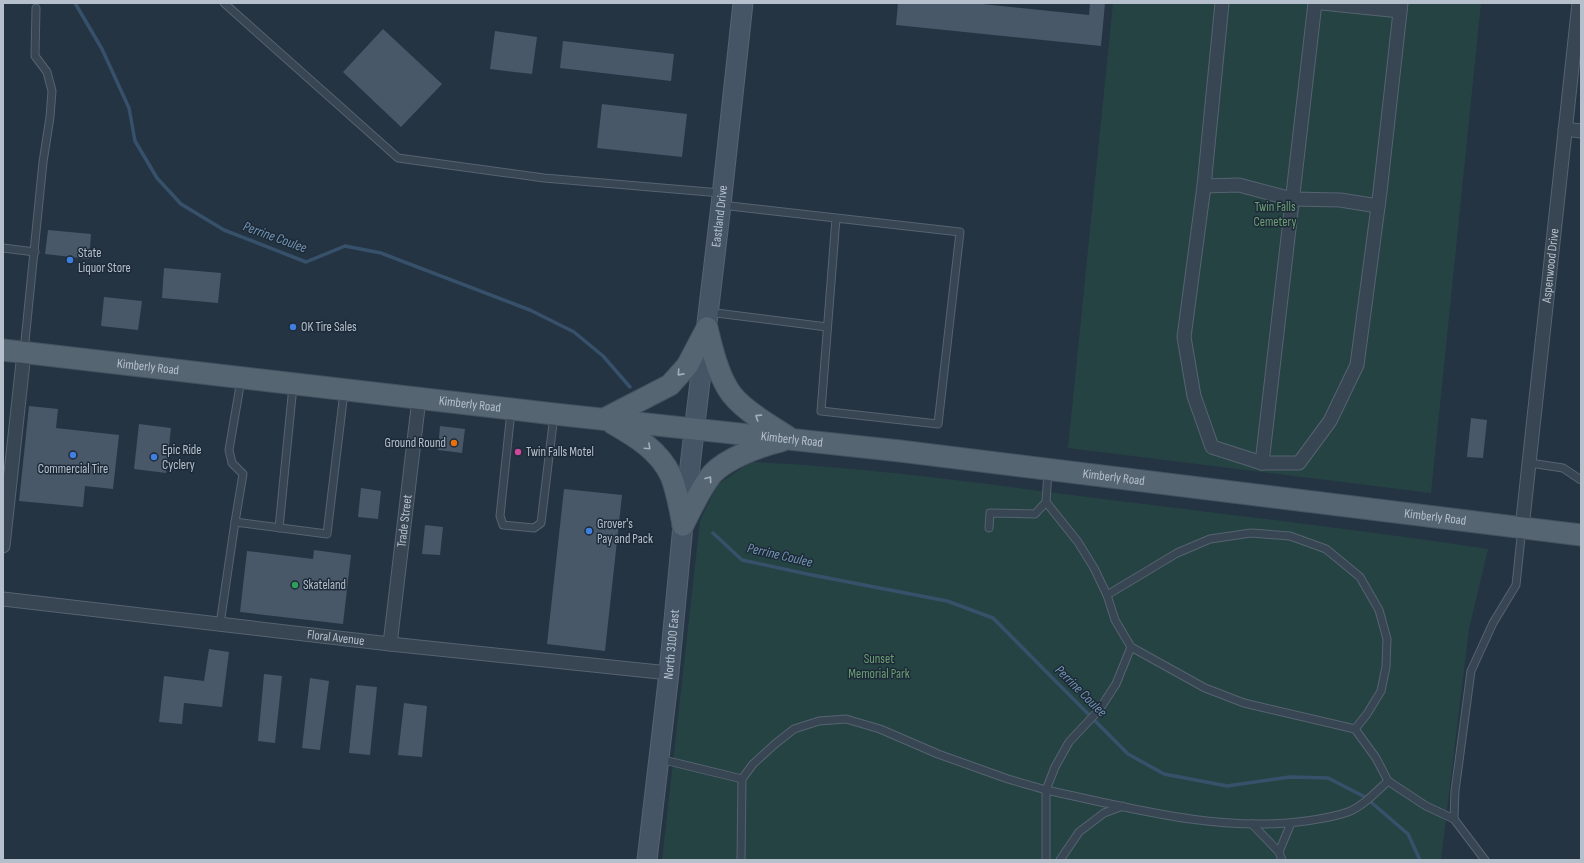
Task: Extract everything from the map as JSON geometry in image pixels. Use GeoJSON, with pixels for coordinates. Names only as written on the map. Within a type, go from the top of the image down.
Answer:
{"type":"FeatureCollection","features":[{"type":"Feature","properties":{"kind":"main road","name":"Eastland Drive"},"geometry":{"type":"LineString","coordinates":[[695,429],[743,3]]}},
{"type":"Feature","properties":{"kind":"main road"},"geometry":{"type":"LineString","coordinates":[[604,419],[670,385],[687,366],[707,320]]}},
{"type":"Feature","properties":{"kind":"main road"},"geometry":{"type":"LineString","coordinates":[[707,320],[716,360],[728,390],[748,410],[791,438]]}},
{"type":"Feature","properties":{"kind":"main road","name":"Kimberly Road"},"geometry":{"type":"LineString","coordinates":[[3,350],[554,414],[791,438],[1581,535]]}},
{"type":"Feature","properties":{"kind":"main road"},"geometry":{"type":"LineString","coordinates":[[604,419],[633,435],[648,446],[661,460],[671,476],[683,525]]}},
{"type":"Feature","properties":{"kind":"main road","name":"North 3100 East"},"geometry":{"type":"LineString","coordinates":[[647,860],[669,673],[683,525],[695,429]]}},
{"type":"Feature","properties":{"kind":"main road"},"geometry":{"type":"LineString","coordinates":[[683,525],[702,489],[713,473],[738,456],[759,447],[791,438]]}},
{"type":"Feature","properties":{"kind":"street"},"geometry":{"type":"LineString","coordinates":[[1223,3],[1204,186],[1184,337],[1194,396],[1212,447],[1262,463],[1299,463],[1330,421],[1357,365],[1378,206],[1400,7],[1322,3]]}},
{"type":"Feature","properties":{"kind":"street"},"geometry":{"type":"LineString","coordinates":[[1262,463],[1315,3]]}},
{"type":"Feature","properties":{"kind":"street","name":"Aspenwood Drive"},"geometry":{"type":"LineString","coordinates":[[1522,528],[1579,3]]}},
{"type":"Feature","properties":{"kind":"street"},"geometry":{"type":"LineString","coordinates":[[1565,129],[1581,131]]}},
{"type":"Feature","properties":{"kind":"street"},"geometry":{"type":"LineString","coordinates":[[1204,186],[1239,185],[1292,199],[1340,200],[1378,206]]}},
{"type":"Feature","properties":{"kind":"street"},"geometry":{"type":"LineString","coordinates":[[3,546],[24,353]]}},
{"type":"Feature","properties":{"kind":"street","name":"Trade Street"},"geometry":{"type":"LineString","coordinates":[[390,644],[419,398]]}},
{"type":"Feature","properties":{"kind":"street","name":"Floral Avenue"},"geometry":{"type":"LineString","coordinates":[[3,599],[390,644],[669,673]]}},
{"type":"Feature","properties":{"kind":"lane"},"geometry":{"type":"LineString","coordinates":[[224,3],[398,158],[544,178],[722,199],[836,218],[960,232],[938,424],[821,411],[836,218]]}},
{"type":"Feature","properties":{"kind":"lane"},"geometry":{"type":"LineString","coordinates":[[24,353],[43,162],[50,117],[52,90],[47,72],[35,56],[36,8]]}},
{"type":"Feature","properties":{"kind":"lane"},"geometry":{"type":"LineString","coordinates":[[3,248],[35,252]]}},
{"type":"Feature","properties":{"kind":"lane"},"geometry":{"type":"LineString","coordinates":[[707,320],[827,328]]}},
{"type":"Feature","properties":{"kind":"lane"},"geometry":{"type":"LineString","coordinates":[[220,624],[235,522],[244,474],[232,463],[230,450],[241,378]]}},
{"type":"Feature","properties":{"kind":"lane"},"geometry":{"type":"LineString","coordinates":[[279,528],[293,384]]}},
{"type":"Feature","properties":{"kind":"lane"},"geometry":{"type":"LineString","coordinates":[[235,522],[328,534],[344,390]]}},
{"type":"Feature","properties":{"kind":"lane"},"geometry":{"type":"LineString","coordinates":[[511,409],[500,516],[503,524],[534,528],[541,523],[554,414]]}},
{"type":"Feature","properties":{"kind":"lane"},"geometry":{"type":"LineString","coordinates":[[1530,463],[1563,468],[1581,480]]}},
{"type":"Feature","properties":{"kind":"lane"},"geometry":{"type":"LineString","coordinates":[[989,528],[990,513],[1035,514],[1046,502],[1048,470]]}},
{"type":"Feature","properties":{"kind":"lane"},"geometry":{"type":"LineString","coordinates":[[1046,502],[1078,542],[1094,568],[1115,620],[1130,647],[1205,688],[1244,703],[1355,729],[1376,758],[1388,781],[1426,806],[1454,819],[1485,860]]}},
{"type":"Feature","properties":{"kind":"lane"},"geometry":{"type":"LineString","coordinates":[[1454,819],[1455,791],[1471,671],[1493,623],[1516,585],[1522,528]]}},
{"type":"Feature","properties":{"kind":"lane"},"geometry":{"type":"LineString","coordinates":[[1106,595],[1177,553],[1210,539],[1251,533],[1290,536],[1326,549],[1360,577],[1380,610],[1387,638],[1386,667],[1381,691],[1355,729]]}},
{"type":"Feature","properties":{"kind":"lane"},"geometry":{"type":"LineString","coordinates":[[1046,860],[1046,790],[1055,767],[1069,742],[1099,710],[1116,684],[1130,647]]}},
{"type":"Feature","properties":{"kind":"lane"},"geometry":{"type":"LineString","coordinates":[[741,860],[742,779],[753,764],[794,729],[819,721],[846,719],[880,729],[938,754],[1008,779],[1046,790],[1196,820],[1252,824],[1291,823],[1334,817],[1358,808],[1388,781]]}},
{"type":"Feature","properties":{"kind":"lane"},"geometry":{"type":"LineString","coordinates":[[659,758],[742,779]]}},
{"type":"Feature","properties":{"kind":"lane"},"geometry":{"type":"LineString","coordinates":[[1060,860],[1079,832],[1104,813],[1123,806]]}},
{"type":"Feature","properties":{"kind":"lane"},"geometry":{"type":"LineString","coordinates":[[1279,852],[1291,823]]}},
{"type":"Feature","properties":{"kind":"lane"},"geometry":{"type":"LineString","coordinates":[[1252,824],[1279,852],[1282,860]]}},
{"type":"Feature","properties":{"kind":"green space","name":"Twin Falls Cemetery"},"geometry":{"type":"Polygon","coordinates":[[[1113,3],[1481,3],[1431,493],[1068,448],[1113,3]]]}},
{"type":"Feature","properties":{"kind":"green space","name":"Sunset Memorial Park"},"geometry":{"type":"Polygon","coordinates":[[[751,462],[795,464],[927,477],[1344,529],[1488,549],[1469,629],[1441,860],[662,860],[700,521],[717,485],[751,462]]]}},
{"type":"Feature","properties":{"kind":"building"},"geometry":{"type":"Polygon","coordinates":[[[898,3],[973,3],[1089,15],[1090,3],[1105,3],[1101,46],[896,25],[898,3]]]}},
{"type":"Feature","properties":{"kind":"building"},"geometry":{"type":"Polygon","coordinates":[[[383,29],[442,84],[401,127],[343,72],[383,29]]]}},
{"type":"Feature","properties":{"kind":"building"},"geometry":{"type":"Polygon","coordinates":[[[495,31],[537,37],[532,74],[490,69],[495,31]]]}},
{"type":"Feature","properties":{"kind":"building"},"geometry":{"type":"Polygon","coordinates":[[[563,41],[674,54],[671,81],[560,68],[563,41]]]}},
{"type":"Feature","properties":{"kind":"building"},"geometry":{"type":"Polygon","coordinates":[[[602,104],[687,114],[682,157],[597,148],[602,104]]]}},
{"type":"Feature","properties":{"kind":"building"},"geometry":{"type":"Polygon","coordinates":[[[48,230],[91,234],[89,259],[45,254],[48,230]]]}},
{"type":"Feature","properties":{"kind":"building"},"geometry":{"type":"Polygon","coordinates":[[[164,268],[221,273],[218,303],[162,298],[164,268]]]}},
{"type":"Feature","properties":{"kind":"building"},"geometry":{"type":"Polygon","coordinates":[[[104,297],[142,301],[138,330],[101,326],[104,297]]]}},
{"type":"Feature","properties":{"kind":"building"},"geometry":{"type":"Polygon","coordinates":[[[29,406],[58,409],[56,428],[119,435],[113,489],[85,486],[83,507],[19,501],[29,406]]]}},
{"type":"Feature","properties":{"kind":"building"},"geometry":{"type":"Polygon","coordinates":[[[1471,418],[1487,420],[1483,458],[1467,457],[1471,418]]]}},
{"type":"Feature","properties":{"kind":"building"},"geometry":{"type":"Polygon","coordinates":[[[139,424],[171,428],[166,473],[134,469],[139,424]]]}},
{"type":"Feature","properties":{"kind":"building"},"geometry":{"type":"Polygon","coordinates":[[[440,426],[465,429],[462,453],[438,450],[440,426]]]}},
{"type":"Feature","properties":{"kind":"building"},"geometry":{"type":"Polygon","coordinates":[[[361,488],[381,491],[378,519],[358,517],[361,488]]]}},
{"type":"Feature","properties":{"kind":"building"},"geometry":{"type":"Polygon","coordinates":[[[564,489],[622,495],[605,651],[547,644],[564,489]]]}},
{"type":"Feature","properties":{"kind":"building"},"geometry":{"type":"Polygon","coordinates":[[[425,525],[443,527],[440,555],[422,554],[425,525]]]}},
{"type":"Feature","properties":{"kind":"building","name":"Skateland"},"geometry":{"type":"Polygon","coordinates":[[[314,550],[351,555],[343,624],[240,612],[247,551],[313,559],[314,550]]]}},
{"type":"Feature","properties":{"kind":"building"},"geometry":{"type":"Polygon","coordinates":[[[209,649],[229,652],[222,707],[184,703],[182,724],[159,722],[164,676],[204,681],[209,649]]]}},
{"type":"Feature","properties":{"kind":"building"},"geometry":{"type":"Polygon","coordinates":[[[264,674],[282,676],[275,743],[258,741],[264,674]]]}},
{"type":"Feature","properties":{"kind":"building"},"geometry":{"type":"Polygon","coordinates":[[[310,678],[329,681],[320,750],[302,748],[310,678]]]}},
{"type":"Feature","properties":{"kind":"building"},"geometry":{"type":"Polygon","coordinates":[[[356,685],[377,687],[370,755],[349,753],[356,685]]]}},
{"type":"Feature","properties":{"kind":"building"},"geometry":{"type":"Polygon","coordinates":[[[404,703],[427,706],[422,757],[398,755],[404,703]]]}},
{"type":"Feature","properties":{"kind":"waterway","name":"Perrine Coulee"},"geometry":{"type":"LineString","coordinates":[[75,3],[102,49],[129,108],[135,141],[157,178],[181,204],[224,230],[306,262],[345,246],[381,253],[530,310],[574,332],[603,356],[630,387]]}},
{"type":"Feature","properties":{"kind":"waterway","name":"Perrine Coulee"},"geometry":{"type":"LineString","coordinates":[[713,533],[742,560],[947,601],[993,618],[1128,754],[1164,774],[1227,786],[1290,777],[1328,778],[1365,797],[1408,834],[1420,860]]}},
{"type":"Feature","properties":{"kind":"place","name":"State Liquor Store"},"geometry":{"type":"Point","coordinates":[70,260]}},
{"type":"Feature","properties":{"kind":"place","name":"OK Tire Sales"},"geometry":{"type":"Point","coordinates":[293,327]}},
{"type":"Feature","properties":{"kind":"place","name":"Ground Round"},"geometry":{"type":"Point","coordinates":[454,443]}},
{"type":"Feature","properties":{"kind":"place","name":"Twin Falls Motel"},"geometry":{"type":"Point","coordinates":[518,452]}},
{"type":"Feature","properties":{"kind":"place","name":"Commercial Tire"},"geometry":{"type":"Point","coordinates":[73,455]}},
{"type":"Feature","properties":{"kind":"place","name":"Epic Ride Cyclery"},"geometry":{"type":"Point","coordinates":[154,457]}},
{"type":"Feature","properties":{"kind":"place","name":"Grover's Pay and Pack"},"geometry":{"type":"Point","coordinates":[589,531]}},
{"type":"Feature","properties":{"kind":"place","name":"Skateland"},"geometry":{"type":"Point","coordinates":[295,585]}}]}
